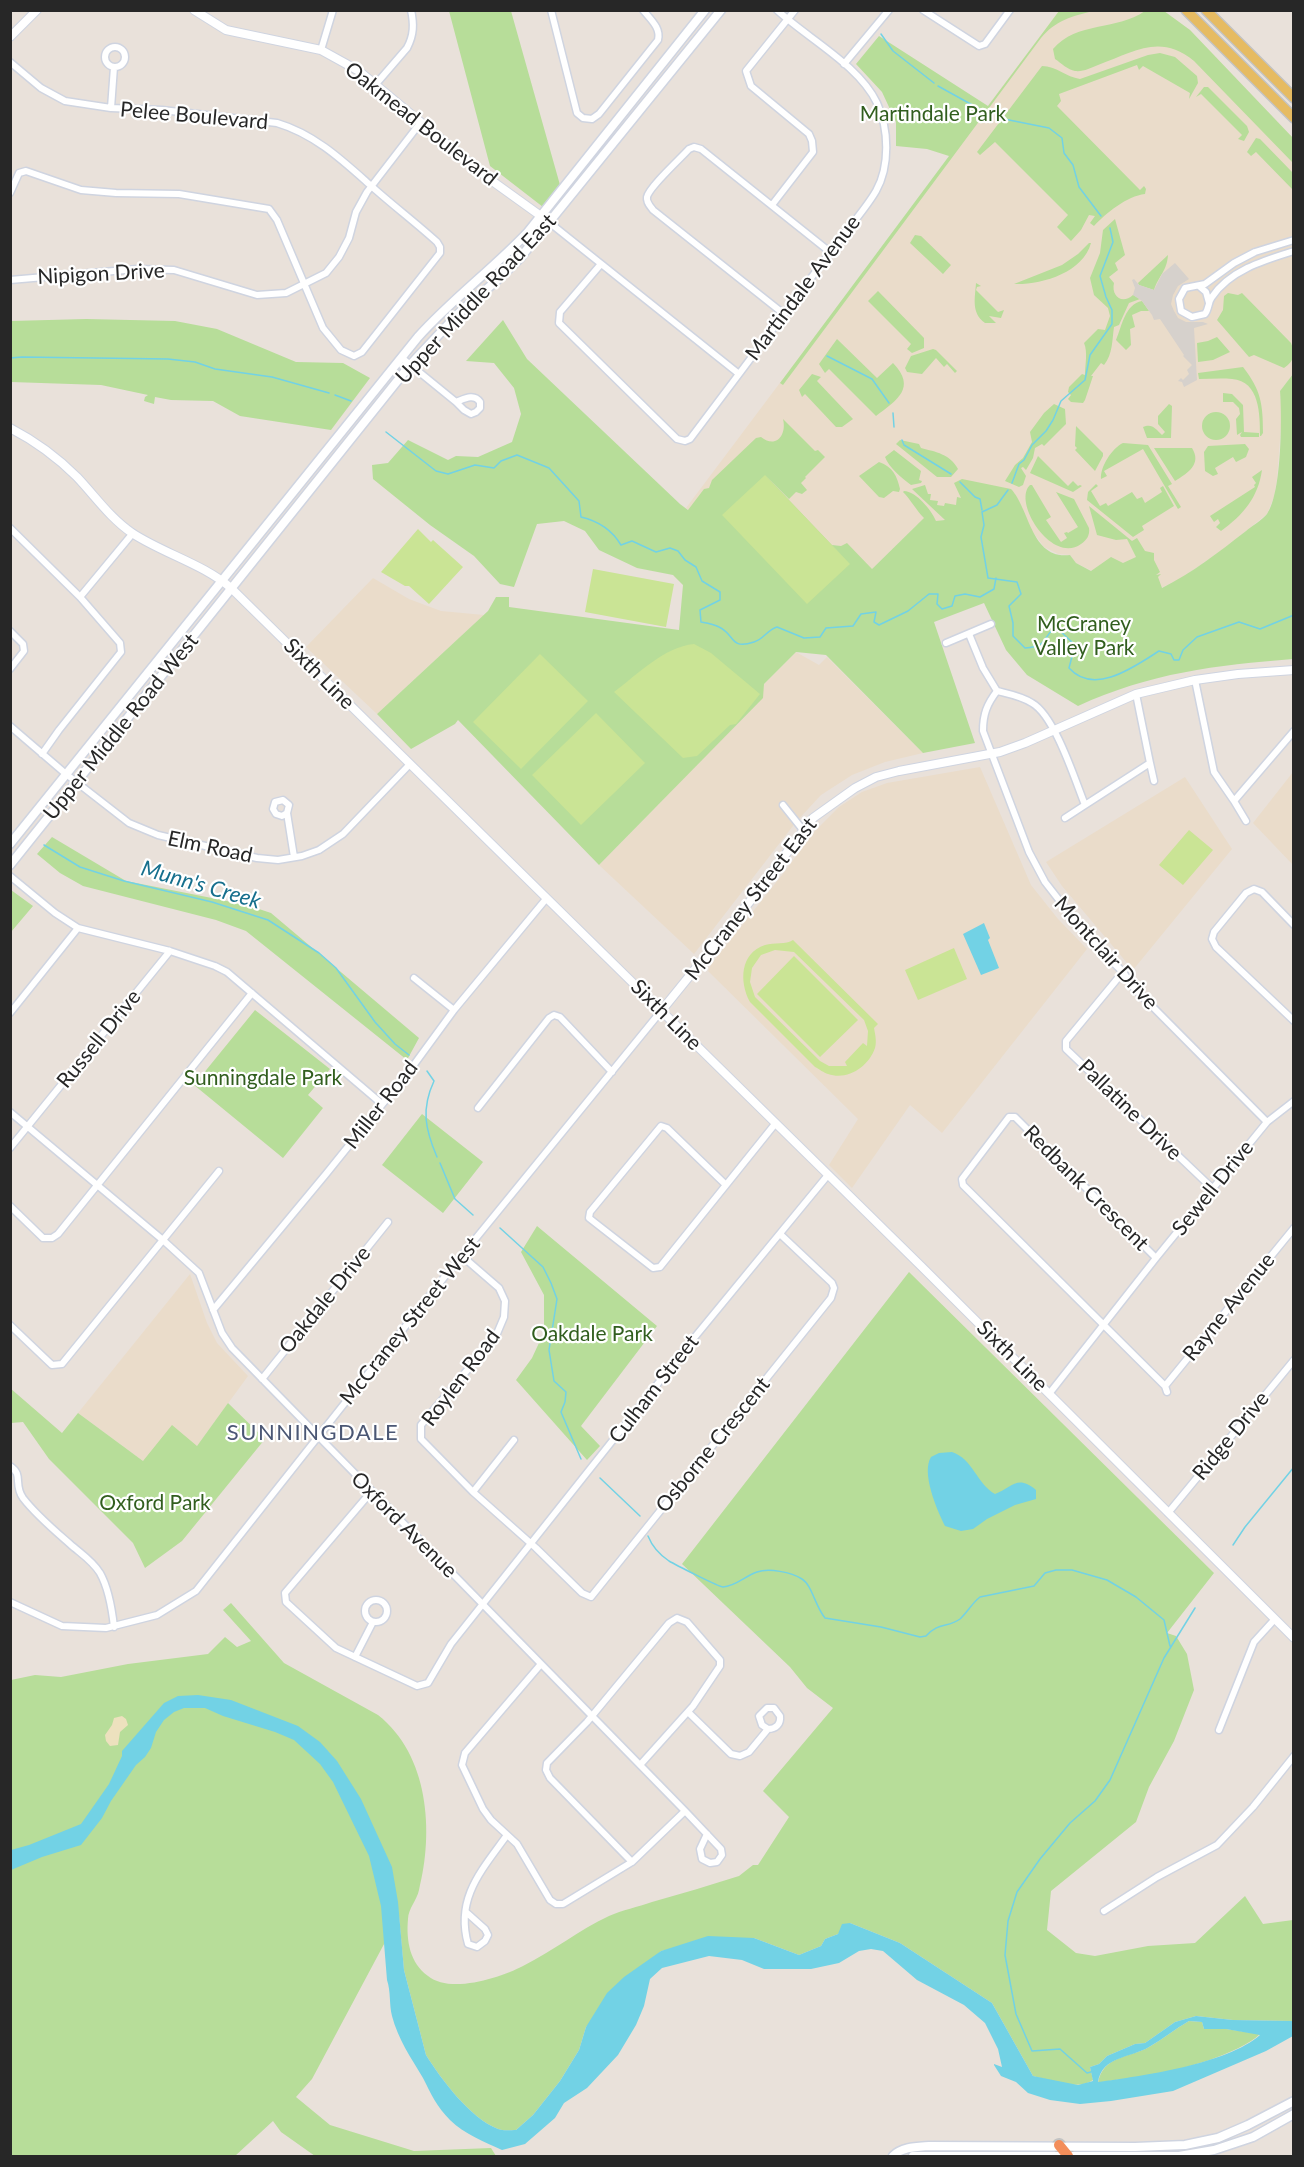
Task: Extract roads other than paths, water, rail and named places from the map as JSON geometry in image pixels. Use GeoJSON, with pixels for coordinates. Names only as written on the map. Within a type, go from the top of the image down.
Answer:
{"type":"FeatureCollection","features":[{"type":"Feature","properties":{"kind":"highway"},"geometry":{"type":"LineString","coordinates":[[1059,2145],[1068,2156]]}},
{"type":"Feature","properties":{"kind":"main road","name":"Upper Middle Road East"},"geometry":{"type":"LineString","coordinates":[[223,581],[440,313],[504,257],[541,216],[705,10]]}},
{"type":"Feature","properties":{"kind":"main road","name":"Upper Middle Road East"},"geometry":{"type":"LineString","coordinates":[[232,589],[410,365],[461,311],[520,258],[721,10]]}},
{"type":"Feature","properties":{"kind":"main road"},"geometry":{"type":"LineString","coordinates":[[1186,10],[1293,118]]}},
{"type":"Feature","properties":{"kind":"main road"},"geometry":{"type":"LineString","coordinates":[[1206,10],[1293,98]]}},
{"type":"Feature","properties":{"kind":"main road","name":"Upper Middle Road West"},"geometry":{"type":"LineString","coordinates":[[10,844],[223,581]]}},
{"type":"Feature","properties":{"kind":"main road","name":"Upper Middle Road West"},"geometry":{"type":"LineString","coordinates":[[10,865],[232,589]]}},
{"type":"Feature","properties":{"kind":"main road"},"geometry":{"type":"LineString","coordinates":[[894,2156],[897,2151],[912,2147],[1185,2145],[1218,2138],[1293,2101]]}},
{"type":"Feature","properties":{"kind":"main road"},"geometry":{"type":"LineString","coordinates":[[913,2157],[1179,2156],[1214,2150],[1253,2137],[1293,2114]]}},
{"type":"Feature","properties":{"kind":"street"},"geometry":{"type":"LineString","coordinates":[[10,38],[38,10]]}},
{"type":"Feature","properties":{"kind":"street","name":"Oakmead Boulevard"},"geometry":{"type":"LineString","coordinates":[[194,10],[226,30],[321,50],[359,71],[488,178],[550,223]]}},
{"type":"Feature","properties":{"kind":"street"},"geometry":{"type":"LineString","coordinates":[[321,50],[333,10]]}},
{"type":"Feature","properties":{"kind":"street"},"geometry":{"type":"LineString","coordinates":[[376,84],[411,41],[414,27],[411,10]]}},
{"type":"Feature","properties":{"kind":"street"},"geometry":{"type":"LineString","coordinates":[[551,10],[577,113],[584,118],[592,119],[599,114],[658,40],[657,27],[643,10]]}},
{"type":"Feature","properties":{"kind":"street","name":"Martindale Avenue"},"geometry":{"type":"LineString","coordinates":[[550,223],[739,374],[876,190],[886,152],[885,134],[877,102],[867,88],[844,64],[777,10]]}},
{"type":"Feature","properties":{"kind":"street"},"geometry":{"type":"LineString","coordinates":[[772,205],[813,152],[812,141],[809,134],[751,86],[746,71],[795,10]]}},
{"type":"Feature","properties":{"kind":"street"},"geometry":{"type":"LineString","coordinates":[[844,64],[889,10]]}},
{"type":"Feature","properties":{"kind":"street"},"geometry":{"type":"LineString","coordinates":[[923,10],[979,46],[985,44],[1010,10]]}},
{"type":"Feature","properties":{"kind":"street","name":"Pelee Boulevard"},"geometry":{"type":"LineString","coordinates":[[10,62],[41,88],[65,101],[111,108],[277,123],[295,128],[312,137],[437,242],[440,247],[437,258],[362,352],[354,356],[342,350],[323,328],[304,286]]}},
{"type":"Feature","properties":{"kind":"street"},"geometry":{"type":"LineString","coordinates":[[111,108],[114,68]]}},
{"type":"Feature","properties":{"kind":"street","name":"Nipigon Drive"},"geometry":{"type":"LineString","coordinates":[[10,280],[137,269],[174,270],[257,295],[286,293],[326,273],[339,257],[349,238],[356,212],[371,186],[421,122]]}},
{"type":"Feature","properties":{"kind":"street"},"geometry":{"type":"LineString","coordinates":[[784,314],[653,210],[647,197],[652,189],[689,148],[701,149],[831,252]]}},
{"type":"Feature","properties":{"kind":"street"},"geometry":{"type":"LineString","coordinates":[[10,193],[19,173],[26,171],[81,190],[180,194],[269,209],[277,220],[304,286]]}},
{"type":"Feature","properties":{"kind":"street"},"geometry":{"type":"LineString","coordinates":[[1293,240],[1246,256],[1199,286],[1189,286],[1180,293],[1178,302],[1181,311],[1189,317],[1199,317],[1207,312],[1209,303],[1220,288],[1242,271],[1259,262],[1293,251]]}},
{"type":"Feature","properties":{"kind":"street"},"geometry":{"type":"LineString","coordinates":[[601,264],[560,312],[559,323],[677,439],[685,441],[690,439],[739,374]]}},
{"type":"Feature","properties":{"kind":"street"},"geometry":{"type":"LineString","coordinates":[[1199,286],[1206,292],[1209,303]]}},
{"type":"Feature","properties":{"kind":"street"},"geometry":{"type":"LineString","coordinates":[[402,358],[456,402]]}},
{"type":"Feature","properties":{"kind":"street","name":"Sixth Line"},"geometry":{"type":"LineString","coordinates":[[10,428],[49,451],[117,520],[133,533],[223,581],[232,589],[662,1010],[1293,1638]]}},
{"type":"Feature","properties":{"kind":"street"},"geometry":{"type":"LineString","coordinates":[[10,528],[80,597],[120,643],[121,652],[42,754]]}},
{"type":"Feature","properties":{"kind":"street"},"geometry":{"type":"LineString","coordinates":[[80,597],[133,533]]}},
{"type":"Feature","properties":{"kind":"street"},"geometry":{"type":"LineString","coordinates":[[946,643],[991,624]]}},
{"type":"Feature","properties":{"kind":"street"},"geometry":{"type":"LineString","coordinates":[[10,631],[23,644],[24,651],[10,669]]}},
{"type":"Feature","properties":{"kind":"street"},"geometry":{"type":"LineString","coordinates":[[969,634],[983,668],[997,691],[1014,694],[1034,704],[1043,713],[1053,730],[1085,805]]}},
{"type":"Feature","properties":{"kind":"street","name":"McCraney Street East"},"geometry":{"type":"LineString","coordinates":[[662,1010],[751,900],[813,818],[840,797],[876,777],[992,754],[1024,743],[1136,694],[1195,680],[1293,670]]}},
{"type":"Feature","properties":{"kind":"street"},"geometry":{"type":"LineString","coordinates":[[1195,680],[1214,772],[1246,821]]}},
{"type":"Feature","properties":{"kind":"street","name":"Montclair Drive"},"geometry":{"type":"LineString","coordinates":[[997,691],[987,704],[984,731],[1029,852],[1045,882],[1091,941],[1123,972],[1134,988],[1267,1122]]}},
{"type":"Feature","properties":{"kind":"street"},"geometry":{"type":"LineString","coordinates":[[1136,694],[1154,781]]}},
{"type":"Feature","properties":{"kind":"street","name":"Elm Road"},"geometry":{"type":"LineString","coordinates":[[10,726],[66,774],[129,823],[158,835],[257,858],[278,860],[320,850],[343,834],[410,764]]}},
{"type":"Feature","properties":{"kind":"street"},"geometry":{"type":"LineString","coordinates":[[1234,801],[1293,731]]}},
{"type":"Feature","properties":{"kind":"street"},"geometry":{"type":"LineString","coordinates":[[1065,818],[1150,763]]}},
{"type":"Feature","properties":{"kind":"street"},"geometry":{"type":"LineString","coordinates":[[783,805],[803,830]]}},
{"type":"Feature","properties":{"kind":"street"},"geometry":{"type":"LineString","coordinates":[[287,813],[294,857]]}},
{"type":"Feature","properties":{"kind":"street"},"geometry":{"type":"LineString","coordinates":[[10,876],[55,913],[78,928],[170,951],[227,972],[382,1104]]}},
{"type":"Feature","properties":{"kind":"street"},"geometry":{"type":"LineString","coordinates":[[1293,925],[1262,892],[1254,889],[1246,893],[1214,932],[1212,939],[1216,947],[1293,1021]]}},
{"type":"Feature","properties":{"kind":"street","name":"Miller Road"},"geometry":{"type":"LineString","coordinates":[[213,1310],[296,1211],[454,1010],[546,898]]}},
{"type":"Feature","properties":{"kind":"street"},"geometry":{"type":"LineString","coordinates":[[10,1013],[78,928]]}},
{"type":"Feature","properties":{"kind":"street","name":"Russell Drive"},"geometry":{"type":"LineString","coordinates":[[10,1148],[170,951]]}},
{"type":"Feature","properties":{"kind":"street","name":"Pallatine Drive"},"geometry":{"type":"LineString","coordinates":[[1123,972],[1066,1041],[1066,1049],[1212,1188]]}},
{"type":"Feature","properties":{"kind":"street"},"geometry":{"type":"LineString","coordinates":[[414,978],[454,1010]]}},
{"type":"Feature","properties":{"kind":"street"},"geometry":{"type":"LineString","coordinates":[[10,1206],[43,1238],[52,1238],[58,1234],[252,993]]}},
{"type":"Feature","properties":{"kind":"street","name":"McCraney Street West"},"geometry":{"type":"LineString","coordinates":[[10,1602],[62,1626],[114,1627],[157,1615],[196,1591],[462,1256],[662,1010]]}},
{"type":"Feature","properties":{"kind":"street"},"geometry":{"type":"LineString","coordinates":[[478,1108],[549,1018],[554,1015],[560,1017],[612,1071]]}},
{"type":"Feature","properties":{"kind":"street","name":"Sewell Drive"},"geometry":{"type":"LineString","coordinates":[[1049,1394],[1212,1188],[1267,1122],[1293,1101]]}},
{"type":"Feature","properties":{"kind":"street","name":"Oxford Avenue"},"geometry":{"type":"LineString","coordinates":[[10,1112],[199,1273],[222,1333],[232,1348],[722,1849],[722,1855],[717,1862],[710,1863],[702,1859],[700,1849],[707,1834]]}},
{"type":"Feature","properties":{"kind":"street","name":"Redbank Crescent"},"geometry":{"type":"LineString","coordinates":[[1104,1324],[963,1185],[962,1179],[1009,1117],[1015,1117],[1156,1258]]}},
{"type":"Feature","properties":{"kind":"street"},"geometry":{"type":"LineString","coordinates":[[726,1185],[667,1128],[661,1126],[590,1212],[589,1218],[653,1268],[660,1267],[726,1185],[775,1124]]}},
{"type":"Feature","properties":{"kind":"street"},"geometry":{"type":"LineString","coordinates":[[10,1325],[52,1365],[62,1365],[219,1171]]}},
{"type":"Feature","properties":{"kind":"street","name":"Culham Street"},"geometry":{"type":"LineString","coordinates":[[354,1657],[417,1686],[428,1683],[451,1644],[828,1175]]}},
{"type":"Feature","properties":{"kind":"street","name":"Oakdale Drive"},"geometry":{"type":"LineString","coordinates":[[262,1378],[388,1222]]}},
{"type":"Feature","properties":{"kind":"street","name":"Rayne Avenue"},"geometry":{"type":"LineString","coordinates":[[1104,1324],[1166,1389],[1293,1228]]}},
{"type":"Feature","properties":{"kind":"street","name":"Osborne Crescent"},"geometry":{"type":"LineString","coordinates":[[531,1543],[582,1593],[591,1597],[831,1298],[834,1288],[832,1283],[780,1234]]}},
{"type":"Feature","properties":{"kind":"street","name":"Roylen Road"},"geometry":{"type":"LineString","coordinates":[[462,1256],[500,1288],[505,1301],[504,1317],[496,1336],[422,1425],[421,1439],[473,1491],[531,1543]]}},
{"type":"Feature","properties":{"kind":"street","name":"Ridge Drive"},"geometry":{"type":"LineString","coordinates":[[1168,1513],[1293,1360]]}},
{"type":"Feature","properties":{"kind":"street"},"geometry":{"type":"LineString","coordinates":[[473,1491],[514,1440]]}},
{"type":"Feature","properties":{"kind":"street"},"geometry":{"type":"LineString","coordinates":[[10,1466],[15,1469],[18,1476],[14,1491],[88,1558],[99,1573],[112,1608],[114,1627]]}},
{"type":"Feature","properties":{"kind":"street"},"geometry":{"type":"LineString","coordinates":[[371,1491],[285,1593],[286,1602],[336,1648],[354,1657],[373,1622]]}},
{"type":"Feature","properties":{"kind":"street"},"geometry":{"type":"LineString","coordinates":[[632,1862],[550,1778],[546,1770],[547,1763],[592,1716],[669,1623],[678,1618],[687,1622],[720,1660],[720,1666],[688,1712],[640,1765]]}},
{"type":"Feature","properties":{"kind":"street"},"geometry":{"type":"LineString","coordinates":[[1219,1730],[1254,1642],[1274,1620]]}},
{"type":"Feature","properties":{"kind":"street"},"geometry":{"type":"LineString","coordinates":[[541,1664],[465,1753],[462,1765],[483,1809],[491,1820],[517,1844],[547,1894],[556,1904],[563,1904],[632,1862],[686,1811]]}},
{"type":"Feature","properties":{"kind":"street"},"geometry":{"type":"LineString","coordinates":[[688,1712],[731,1754],[740,1756],[749,1752],[768,1729]]}},
{"type":"Feature","properties":{"kind":"street"},"geometry":{"type":"LineString","coordinates":[[1104,1911],[1157,1877],[1217,1845],[1253,1808],[1293,1756]]}},
{"type":"Feature","properties":{"kind":"street"},"geometry":{"type":"LineString","coordinates":[[466,1912],[488,1935],[485,1941],[477,1947],[468,1944],[464,1933],[466,1902],[471,1886],[507,1835]]}},
{"type":"Feature","properties":{"kind":"water"},"geometry":{"type":"Polygon","coordinates":[[[984,923],[999,968],[981,975],[963,934],[984,923]]]}},
{"type":"Feature","properties":{"kind":"water"},"geometry":{"type":"Polygon","coordinates":[[[952,1452],[965,1460],[989,1490],[995,1494],[1015,1484],[1024,1483],[1036,1490],[1036,1499],[1015,1505],[973,1529],[961,1531],[945,1526],[931,1492],[928,1464],[931,1457],[939,1453],[952,1452]]]}},
{"type":"Feature","properties":{"kind":"water"},"geometry":{"type":"Polygon","coordinates":[[[198,1695],[231,1700],[298,1726],[320,1742],[337,1761],[361,1799],[392,1867],[398,1902],[404,1970],[426,2055],[448,2086],[467,2107],[487,2124],[500,2130],[516,2130],[533,2115],[560,2081],[579,2050],[586,2027],[607,1993],[624,1977],[661,1951],[708,1936],[754,1938],[799,1955],[821,1946],[825,1939],[838,1934],[842,1924],[850,1923],[900,1943],[992,2003],[1033,2076],[1078,2085],[1093,2081],[1090,2067],[1099,2064],[1107,2056],[1135,2044],[1145,2043],[1175,2022],[1196,2016],[1233,2020],[1293,2021],[1293,2036],[1266,2051],[1173,2091],[1080,2104],[1050,2100],[1028,2093],[1016,2082],[1001,2076],[994,2065],[1002,2067],[998,2049],[985,2023],[964,2005],[917,1980],[883,1951],[871,1949],[859,1951],[839,1963],[811,1969],[764,1969],[742,1960],[709,1956],[662,1968],[650,1979],[644,2006],[636,2025],[618,2055],[587,2088],[564,2103],[555,2118],[525,2144],[502,2150],[468,2134],[445,2115],[401,2040],[391,2012],[381,1906],[369,1856],[333,1782],[320,1764],[294,1740],[205,1708],[184,1708],[174,1712],[164,1720],[156,1732],[151,1748],[136,1765],[102,1818],[81,1845],[42,1857],[11,1870],[11,1850],[81,1824],[109,1784],[122,1756],[122,1751],[164,1703],[178,1696],[198,1695]],[[1189,2021],[1142,2051],[1111,2062],[1101,2073],[1098,2082],[1160,2072],[1206,2061],[1227,2054],[1260,2035],[1226,2029],[1204,2029],[1202,2022],[1189,2021]]]}},
{"type":"Feature","properties":{"kind":"waterway"},"geometry":{"type":"LineString","coordinates":[[881,34],[893,51],[934,83]]}},
{"type":"Feature","properties":{"kind":"waterway"},"geometry":{"type":"LineString","coordinates":[[938,86],[985,112]]}},
{"type":"Feature","properties":{"kind":"waterway"},"geometry":{"type":"LineString","coordinates":[[1004,119],[1049,128],[1062,138],[1064,153],[1073,165],[1079,187],[1101,216]]}},
{"type":"Feature","properties":{"kind":"waterway"},"geometry":{"type":"LineString","coordinates":[[1012,483],[1019,464],[1024,460],[1032,445],[1046,431],[1061,401],[1085,380],[1090,355],[1112,324],[1112,310],[1100,276],[1113,242],[1110,228]]}},
{"type":"Feature","properties":{"kind":"waterway"},"geometry":{"type":"LineString","coordinates":[[827,356],[872,379],[889,403]]}},
{"type":"Feature","properties":{"kind":"waterway"},"geometry":{"type":"LineString","coordinates":[[10,358],[168,359],[195,362],[215,369],[272,377],[329,393]]}},
{"type":"Feature","properties":{"kind":"waterway"},"geometry":{"type":"LineString","coordinates":[[335,395],[351,401]]}},
{"type":"Feature","properties":{"kind":"waterway"},"geometry":{"type":"LineString","coordinates":[[893,413],[894,427]]}},
{"type":"Feature","properties":{"kind":"waterway"},"geometry":{"type":"LineString","coordinates":[[386,432],[436,471],[448,474],[475,465],[494,468],[501,461],[517,455],[549,468],[579,501],[581,517],[604,527],[621,545],[632,541],[656,552],[670,548],[678,551],[685,560],[696,567],[702,581],[720,592],[720,600],[700,610],[701,622],[719,627],[740,644],[757,641],[777,627],[804,638],[820,637],[826,628],[853,626],[861,614],[876,612],[874,622],[879,625],[908,611],[929,594],[938,594],[937,604],[942,609],[952,606],[955,596],[965,594],[980,597],[994,589],[996,578]]}},
{"type":"Feature","properties":{"kind":"waterway"},"geometry":{"type":"LineString","coordinates":[[902,440],[904,445],[951,474]]}},
{"type":"Feature","properties":{"kind":"waterway"},"geometry":{"type":"LineString","coordinates":[[960,482],[980,499],[982,510]]}},
{"type":"Feature","properties":{"kind":"waterway"},"geometry":{"type":"LineString","coordinates":[[1008,490],[997,505],[982,512],[984,525],[981,537],[988,578],[1017,582],[1021,594],[1009,606],[1013,636],[1025,648],[1037,646],[1053,629],[1059,630],[1075,645],[1069,668],[1079,676],[1090,679],[1114,676],[1159,651],[1171,654],[1174,660],[1179,660],[1183,650],[1197,637],[1239,622],[1260,629],[1294,615]]}},
{"type":"Feature","properties":{"kind":"waterway","name":"Munn's Creek"},"geometry":{"type":"LineString","coordinates":[[44,845],[80,867],[124,881],[212,902],[268,920],[319,953],[336,968],[375,1022],[395,1044],[409,1055]]}},
{"type":"Feature","properties":{"kind":"waterway","name":"Munn's Creek"},"geometry":{"type":"LineString","coordinates":[[427,1071],[434,1081],[427,1101],[427,1128],[437,1157]]}},
{"type":"Feature","properties":{"kind":"waterway","name":"Munn's Creek"},"geometry":{"type":"LineString","coordinates":[[440,1163],[455,1199],[473,1215]]}},
{"type":"Feature","properties":{"kind":"waterway","name":"Munn's Creek"},"geometry":{"type":"LineString","coordinates":[[500,1228],[543,1267],[557,1299],[549,1350],[554,1381],[566,1392],[561,1412],[581,1459]]}},
{"type":"Feature","properties":{"kind":"waterway"},"geometry":{"type":"LineString","coordinates":[[1233,1545],[1294,1467]]}},
{"type":"Feature","properties":{"kind":"waterway","name":"Munn's Creek"},"geometry":{"type":"LineString","coordinates":[[600,1478],[640,1516]]}},
{"type":"Feature","properties":{"kind":"waterway","name":"Munn's Creek"},"geometry":{"type":"LineString","coordinates":[[648,1536],[662,1556],[669,1561],[720,1586],[732,1585],[762,1571],[786,1573],[805,1582],[825,1618],[881,1627],[920,1637],[960,1619],[980,1597],[1034,1586],[1045,1573],[1072,1570],[1107,1580],[1136,1597],[1164,1620],[1170,1646]]}},
{"type":"Feature","properties":{"kind":"waterway"},"geometry":{"type":"LineString","coordinates":[[1091,2072],[1087,2073],[1060,2049],[1032,2051],[1016,2014],[1005,1955],[1008,1921],[1017,1892],[1040,1859],[1070,1823],[1095,1801],[1110,1780],[1164,1658],[1195,1608]]}},
{"type":"Feature","properties":{"kind":"district","name":"SUNNINGDALE"},"geometry":{"type":"Point","coordinates":[313,1433]}},
{"type":"Feature","properties":{"kind":"park label","name":"Martindale Park"},"geometry":{"type":"Point","coordinates":[933,114]}},
{"type":"Feature","properties":{"kind":"park label","name":"McCraney Valley Park"},"geometry":{"type":"Point","coordinates":[1084,636]}},
{"type":"Feature","properties":{"kind":"park label","name":"Sunningdale Park"},"geometry":{"type":"Point","coordinates":[263,1078]}},
{"type":"Feature","properties":{"kind":"park label","name":"Oakdale Park"},"geometry":{"type":"Point","coordinates":[592,1334]}},
{"type":"Feature","properties":{"kind":"park label","name":"Oxford Park"},"geometry":{"type":"Point","coordinates":[155,1503]}}]}
